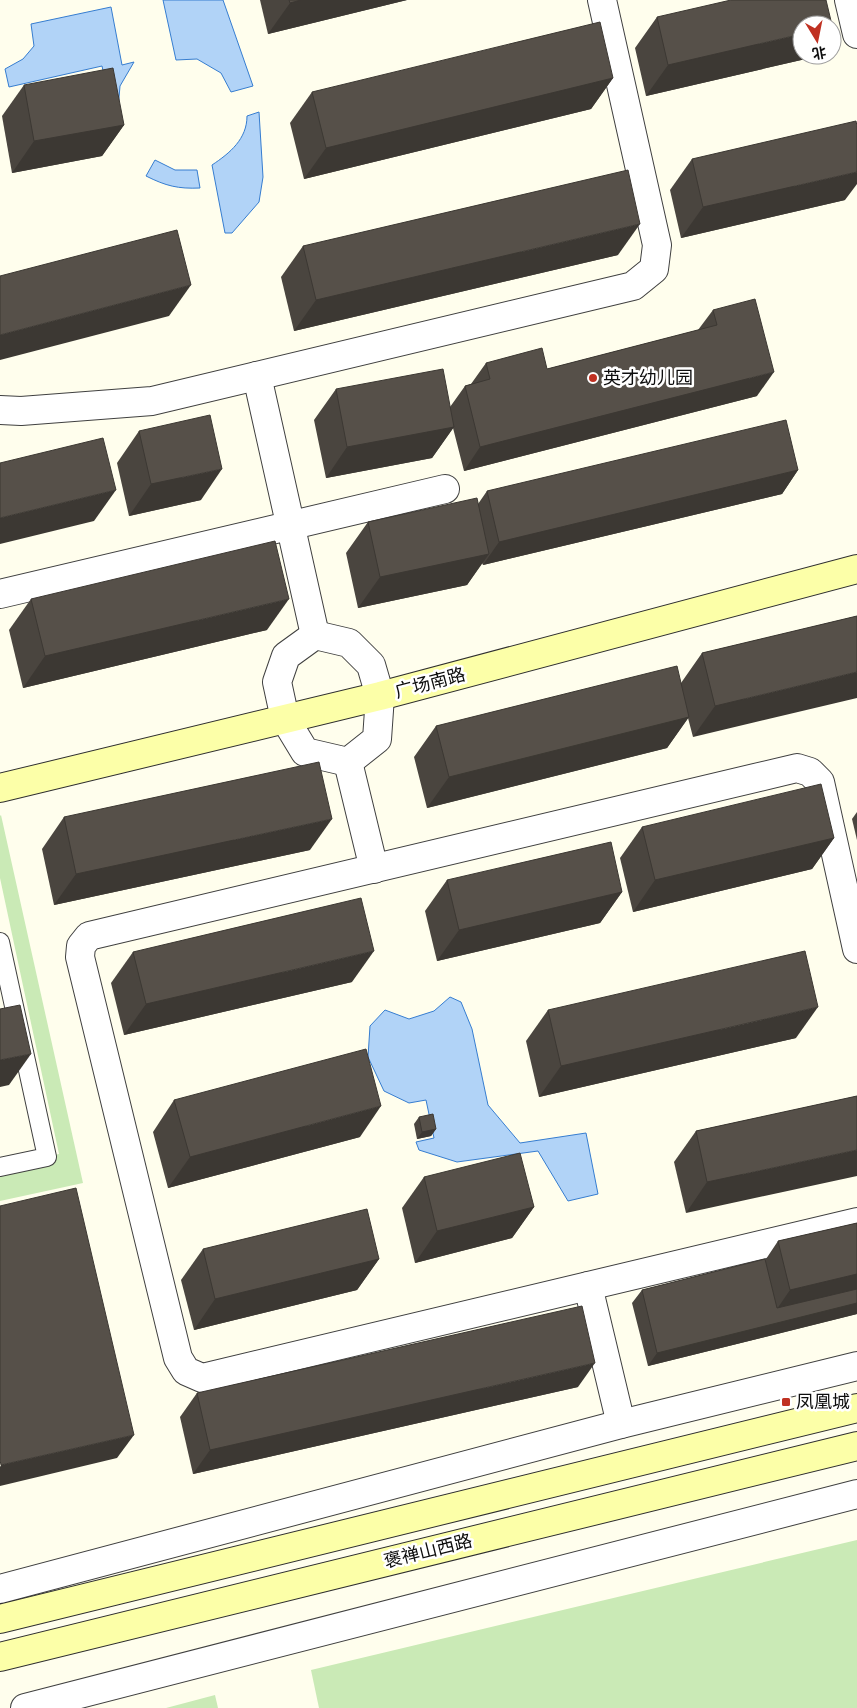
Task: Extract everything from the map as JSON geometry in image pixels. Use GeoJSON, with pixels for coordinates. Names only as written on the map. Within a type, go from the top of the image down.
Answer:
{"type":"FeatureCollection","features":[{"type":"Feature","properties":{"kind":"main road","name":"广场南路"},"geometry":{"type":"LineString","coordinates":[[0,788],[380,696],[857,569]]}},
{"type":"Feature","properties":{"kind":"main road"},"geometry":{"type":"LineString","coordinates":[[0,1619],[857,1408]]}},
{"type":"Feature","properties":{"kind":"main road","name":"褒禅山西路"},"geometry":{"type":"LineString","coordinates":[[0,1657],[857,1446]]}},
{"type":"Feature","properties":{"kind":"street"},"geometry":{"type":"LineString","coordinates":[[0,410],[21,411],[152,401],[633,286],[654,269],[657,245],[602,0]]}},
{"type":"Feature","properties":{"kind":"street"},"geometry":{"type":"LineString","coordinates":[[849,0],[857,34]]}},
{"type":"Feature","properties":{"kind":"street"},"geometry":{"type":"LineString","coordinates":[[258,376],[315,635]]}},
{"type":"Feature","properties":{"kind":"street"},"geometry":{"type":"LineString","coordinates":[[0,594],[445,489]]}},
{"type":"Feature","properties":{"kind":"street"},"geometry":{"type":"LineString","coordinates":[[315,635],[349,643],[371,665],[380,696],[377,739],[348,762],[305,752],[284,719],[277,682],[286,656],[315,635]]}},
{"type":"Feature","properties":{"kind":"street"},"geometry":{"type":"LineString","coordinates":[[348,762],[374,869]]}},
{"type":"Feature","properties":{"kind":"street"},"geometry":{"type":"LineString","coordinates":[[857,949],[820,782],[810,772],[798,768],[89,936],[82,946],[80,957],[178,1358],[186,1371],[202,1378],[857,1222]]}},
{"type":"Feature","properties":{"kind":"street"},"geometry":{"type":"LineString","coordinates":[[588,1286],[621,1424]]}},
{"type":"Feature","properties":{"kind":"street"},"geometry":{"type":"LineString","coordinates":[[0,1589],[621,1424],[857,1366]]}},
{"type":"Feature","properties":{"kind":"street"},"geometry":{"type":"LineString","coordinates":[[25,1708],[857,1494]]}},
{"type":"Feature","properties":{"kind":"lane"},"geometry":{"type":"LineString","coordinates":[[0,942],[47,1157],[0,1167]]}},
{"type":"Feature","properties":{"kind":"green space"},"geometry":{"type":"Polygon","coordinates":[[[1,815],[83,1183],[0,1201],[0,1167],[59,1154],[0,878],[1,815]]]}},
{"type":"Feature","properties":{"kind":"green space"},"geometry":{"type":"Polygon","coordinates":[[[857,1540],[857,1708],[319,1708],[311,1670],[857,1540]]]}},
{"type":"Feature","properties":{"kind":"green space"},"geometry":{"type":"Polygon","coordinates":[[[215,1695],[218,1708],[166,1708],[215,1695]]]}},
{"type":"Feature","properties":{"kind":"water"},"geometry":{"type":"Polygon","coordinates":[[[163,0],[223,0],[253,86],[231,92],[221,73],[197,59],[176,60],[163,0]]]}},
{"type":"Feature","properties":{"kind":"water"},"geometry":{"type":"Polygon","coordinates":[[[111,7],[122,65],[134,62],[120,86],[116,132],[102,66],[9,87],[5,69],[23,59],[34,46],[31,24],[111,7]]]}},
{"type":"Feature","properties":{"kind":"water"},"geometry":{"type":"Polygon","coordinates":[[[259,112],[263,177],[259,202],[232,233],[225,233],[212,165],[225,156],[241,138],[247,116],[259,112]]]}},
{"type":"Feature","properties":{"kind":"water"},"geometry":{"type":"Polygon","coordinates":[[[155,160],[175,170],[197,170],[200,188],[172,186],[146,176],[155,160]]]}},
{"type":"Feature","properties":{"kind":"water"},"geometry":{"type":"Polygon","coordinates":[[[450,997],[461,1002],[472,1029],[488,1105],[520,1143],[586,1133],[598,1194],[568,1201],[538,1151],[457,1162],[419,1150],[416,1142],[434,1138],[426,1100],[409,1103],[384,1091],[368,1057],[370,1026],[385,1010],[409,1019],[434,1011],[450,997]]]}},
{"type":"Feature","properties":{"kind":"building"},"geometry":{"type":"Polygon","coordinates":[[[289,0],[301,0],[290,3],[289,0]]]}},
{"type":"Feature","properties":{"kind":"building"},"geometry":{"type":"Polygon","coordinates":[[[731,0],[826,0],[830,15],[792,15],[792,36],[668,65],[657,17],[731,0]]]}},
{"type":"Feature","properties":{"kind":"building"},"geometry":{"type":"Polygon","coordinates":[[[600,22],[613,78],[326,148],[312,92],[600,22]]]}},
{"type":"Feature","properties":{"kind":"building"},"geometry":{"type":"Polygon","coordinates":[[[113,68],[124,125],[34,141],[24,85],[113,68]]]}},
{"type":"Feature","properties":{"kind":"building"},"geometry":{"type":"Polygon","coordinates":[[[856,121],[857,172],[703,207],[692,159],[856,121]]]}},
{"type":"Feature","properties":{"kind":"building"},"geometry":{"type":"Polygon","coordinates":[[[628,170],[640,224],[316,300],[303,246],[628,170]]]}},
{"type":"Feature","properties":{"kind":"building"},"geometry":{"type":"Polygon","coordinates":[[[177,230],[191,285],[0,335],[0,276],[177,230]]]}},
{"type":"Feature","properties":{"kind":"building"},"geometry":{"type":"Polygon","coordinates":[[[755,299],[774,372],[480,447],[465,386],[490,379],[486,363],[542,348],[547,369],[717,325],[713,310],[755,299]]]}},
{"type":"Feature","properties":{"kind":"building"},"geometry":{"type":"Polygon","coordinates":[[[443,369],[454,427],[347,447],[336,389],[443,369]]]}},
{"type":"Feature","properties":{"kind":"building"},"geometry":{"type":"Polygon","coordinates":[[[210,415],[222,469],[151,484],[139,431],[210,415]]]}},
{"type":"Feature","properties":{"kind":"building"},"geometry":{"type":"Polygon","coordinates":[[[786,420],[798,470],[499,542],[487,491],[786,420]]]}},
{"type":"Feature","properties":{"kind":"building"},"geometry":{"type":"Polygon","coordinates":[[[103,438],[116,490],[0,518],[0,463],[103,438]]]}},
{"type":"Feature","properties":{"kind":"building"},"geometry":{"type":"Polygon","coordinates":[[[477,498],[489,554],[380,577],[368,522],[477,498]]]}},
{"type":"Feature","properties":{"kind":"building"},"geometry":{"type":"Polygon","coordinates":[[[275,541],[289,599],[45,656],[31,599],[275,541]]]}},
{"type":"Feature","properties":{"kind":"building"},"geometry":{"type":"Polygon","coordinates":[[[857,616],[857,672],[715,706],[702,653],[857,616]]]}},
{"type":"Feature","properties":{"kind":"building"},"geometry":{"type":"Polygon","coordinates":[[[677,666],[689,717],[449,777],[436,726],[677,666]]]}},
{"type":"Feature","properties":{"kind":"building"},"geometry":{"type":"Polygon","coordinates":[[[319,762],[332,819],[76,874],[64,817],[319,762]]]}},
{"type":"Feature","properties":{"kind":"building"},"geometry":{"type":"Polygon","coordinates":[[[821,784],[834,838],[655,880],[642,827],[821,784]]]}},
{"type":"Feature","properties":{"kind":"building"},"geometry":{"type":"Polygon","coordinates":[[[611,842],[622,892],[459,930],[447,880],[611,842]]]}},
{"type":"Feature","properties":{"kind":"building"},"geometry":{"type":"Polygon","coordinates":[[[361,898],[374,951],[146,1004],[133,952],[361,898]]]}},
{"type":"Feature","properties":{"kind":"building"},"geometry":{"type":"Polygon","coordinates":[[[805,951],[818,1007],[561,1066],[548,1010],[805,951]]]}},
{"type":"Feature","properties":{"kind":"building"},"geometry":{"type":"Polygon","coordinates":[[[20,1005],[31,1054],[0,1060],[0,1009],[20,1005]]]}},
{"type":"Feature","properties":{"kind":"building"},"geometry":{"type":"Polygon","coordinates":[[[366,1049],[381,1106],[190,1157],[174,1100],[366,1049]]]}},
{"type":"Feature","properties":{"kind":"building"},"geometry":{"type":"Polygon","coordinates":[[[857,1096],[857,1150],[707,1182],[696,1131],[857,1096]]]}},
{"type":"Feature","properties":{"kind":"building"},"geometry":{"type":"Polygon","coordinates":[[[433,1114],[436,1129],[422,1132],[419,1117],[433,1114]]]}},
{"type":"Feature","properties":{"kind":"building"},"geometry":{"type":"Polygon","coordinates":[[[520,1153],[534,1207],[437,1231],[424,1177],[520,1153]]]}},
{"type":"Feature","properties":{"kind":"building"},"geometry":{"type":"Polygon","coordinates":[[[76,1188],[134,1435],[1,1465],[0,1206],[76,1188]]]}},
{"type":"Feature","properties":{"kind":"building"},"geometry":{"type":"Polygon","coordinates":[[[367,1209],[379,1259],[215,1299],[203,1249],[367,1209]]]}},
{"type":"Feature","properties":{"kind":"building"},"geometry":{"type":"Polygon","coordinates":[[[857,1223],[857,1274],[790,1290],[778,1241],[857,1223]]]}},
{"type":"Feature","properties":{"kind":"building"},"geometry":{"type":"Polygon","coordinates":[[[765,1259],[777,1308],[857,1289],[857,1303],[657,1353],[642,1290],[765,1259]]]}},
{"type":"Feature","properties":{"kind":"building"},"geometry":{"type":"Polygon","coordinates":[[[582,1306],[595,1363],[210,1450],[197,1393],[582,1306]]]}},
{"type":"Feature","properties":{"kind":"place","name":"英才幼儿园"},"geometry":{"type":"Point","coordinates":[593,378]}},
{"type":"Feature","properties":{"kind":"place","name":"凤凰城"},"geometry":{"type":"Point","coordinates":[786,1402]}}]}
